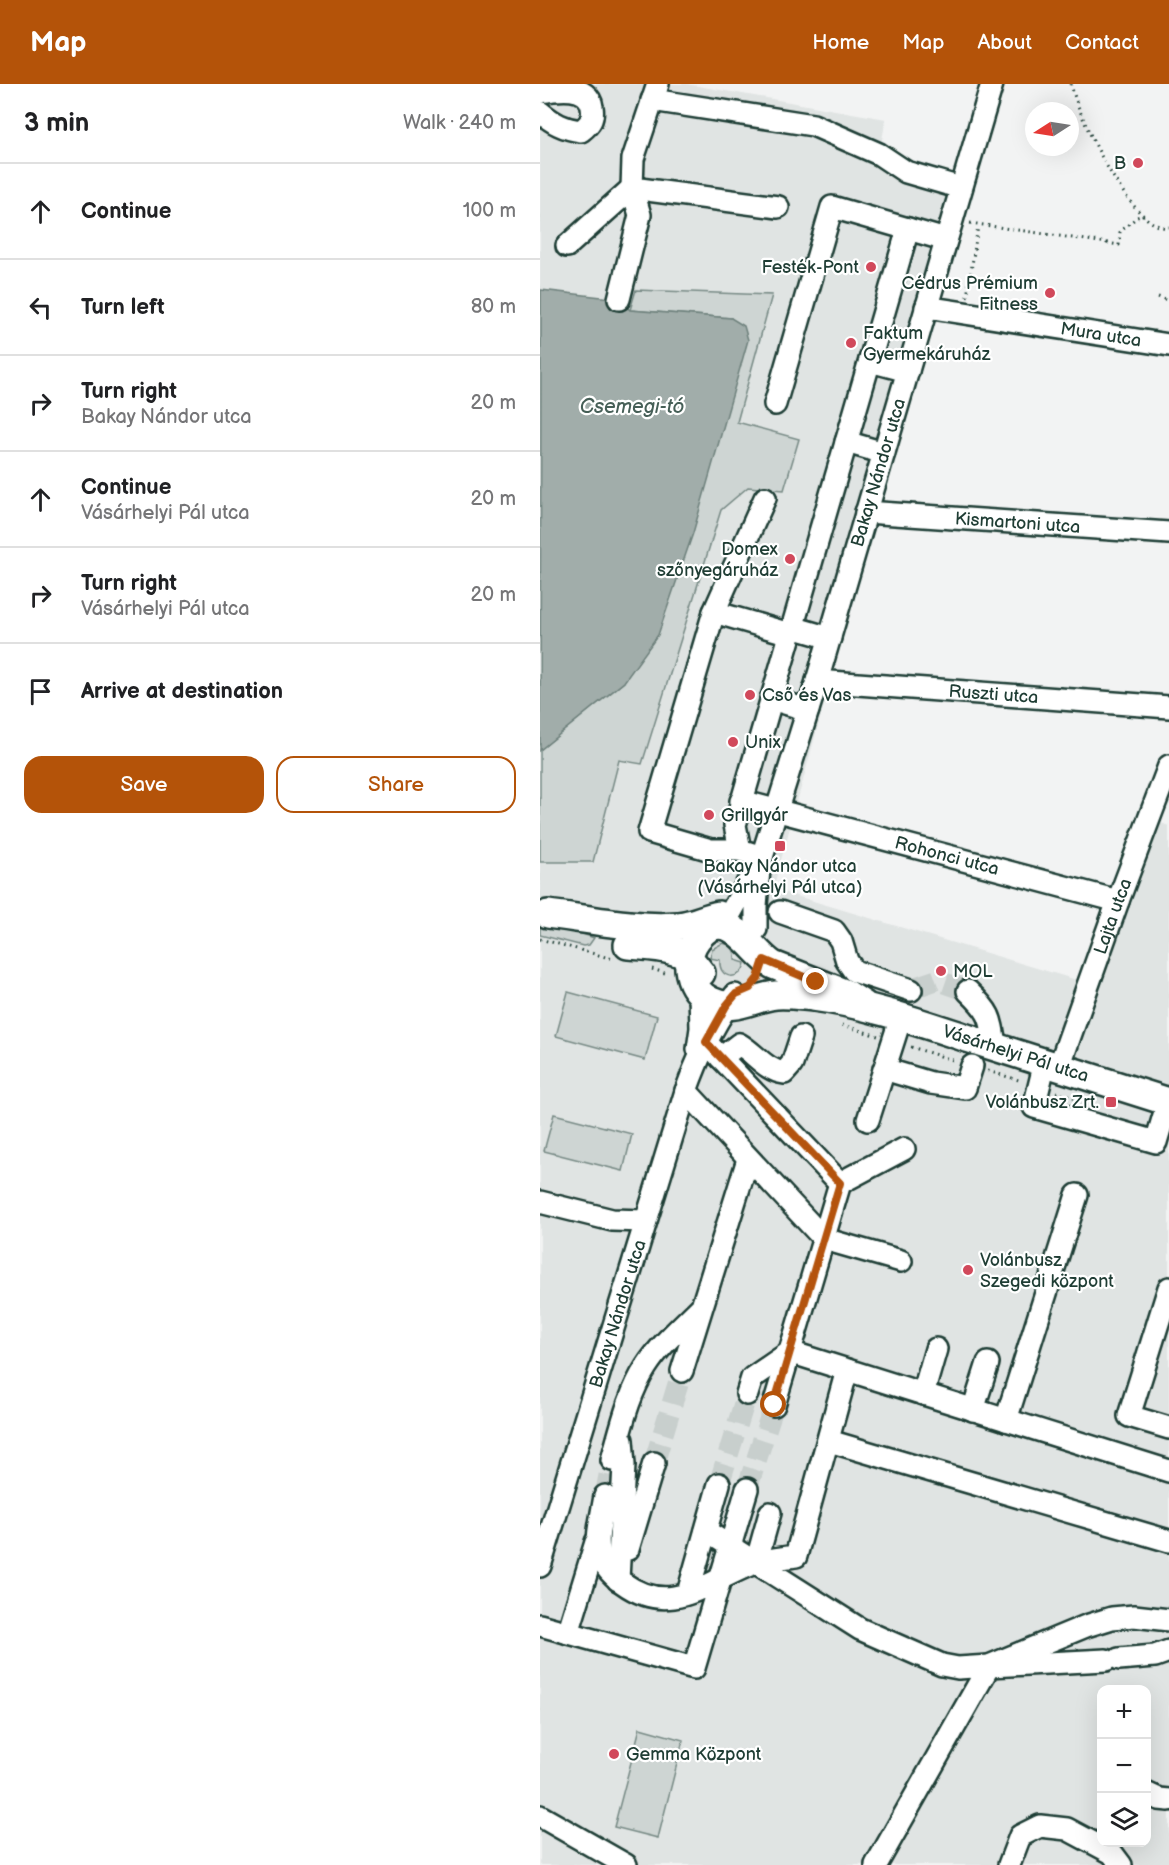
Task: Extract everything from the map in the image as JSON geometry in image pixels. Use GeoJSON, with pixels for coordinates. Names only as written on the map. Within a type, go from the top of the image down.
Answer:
{"type":"FeatureCollection","features":[{"type":"Feature","properties":{"kind":"main road","name":"Vásárhelyi Pál utca"},"geometry":{"type":"LineString","coordinates":[[543,922],[628,943],[682,964],[687,974],[712,1002],[777,986],[811,997],[864,1005],[1169,1102]]}},
{"type":"Feature","properties":{"kind":"main road","name":"Vásárhelyi Pál utca"},"geometry":{"type":"LineString","coordinates":[[628,943],[670,935],[686,935],[717,924],[743,935],[775,957],[844,985],[864,1005]]}},
{"type":"Feature","properties":{"kind":"main road"},"geometry":{"type":"LineString","coordinates":[[687,974],[696,941],[717,924]]}},
{"type":"Feature","properties":{"kind":"main road"},"geometry":{"type":"LineString","coordinates":[[738,996],[758,978],[762,946]]}},
{"type":"Feature","properties":{"kind":"main road","name":"Vásárhelyi Pál utca"},"geometry":{"type":"LineString","coordinates":[[687,974],[723,992],[738,996]]}},
{"type":"Feature","properties":{"kind":"street","name":"Bakay Nándor utca"},"geometry":{"type":"LineString","coordinates":[[762,946],[756,906],[761,858],[830,638],[992,84]]}},
{"type":"Feature","properties":{"kind":"street"},"geometry":{"type":"LineString","coordinates":[[540,92],[565,88],[584,93],[591,102],[593,117],[581,131],[552,123],[540,111]]}},
{"type":"Feature","properties":{"kind":"street"},"geometry":{"type":"LineString","coordinates":[[619,299],[640,215],[632,188],[633,159],[656,90],[813,125],[879,154],[906,172],[961,188]]}},
{"type":"Feature","properties":{"kind":"street"},"geometry":{"type":"LineString","coordinates":[[567,246],[632,188],[778,207]]}},
{"type":"Feature","properties":{"kind":"street"},"geometry":{"type":"LineString","coordinates":[[775,404],[831,207],[946,240]]}},
{"type":"Feature","properties":{"kind":"street"},"geometry":{"type":"LineString","coordinates":[[740,850],[735,825],[741,801],[908,229]]}},
{"type":"Feature","properties":{"kind":"street","name":"Mura utca"},"geometry":{"type":"LineString","coordinates":[[926,307],[1169,345]]}},
{"type":"Feature","properties":{"kind":"street"},"geometry":{"type":"LineString","coordinates":[[870,361],[908,371]]}},
{"type":"Feature","properties":{"kind":"street"},"geometry":{"type":"LineString","coordinates":[[846,442],[884,453]]}},
{"type":"Feature","properties":{"kind":"street"},"geometry":{"type":"LineString","coordinates":[[761,858],[740,850],[711,850],[649,832],[714,612],[765,498]]}},
{"type":"Feature","properties":{"kind":"street","name":"Kismartoni utca"},"geometry":{"type":"LineString","coordinates":[[866,512],[1169,533]]}},
{"type":"Feature","properties":{"kind":"street"},"geometry":{"type":"LineString","coordinates":[[714,612],[830,638]]}},
{"type":"Feature","properties":{"kind":"street","name":"Ruszti utca"},"geometry":{"type":"LineString","coordinates":[[817,681],[1169,707]]}},
{"type":"Feature","properties":{"kind":"street"},"geometry":{"type":"LineString","coordinates":[[771,699],[808,710]]}},
{"type":"Feature","properties":{"kind":"street","name":"Lajta utca"},"geometry":{"type":"LineString","coordinates":[[1169,766],[1118,901],[1034,1107],[1156,1142],[1169,1102]]}},
{"type":"Feature","properties":{"kind":"street","name":"Rohonci utca"},"geometry":{"type":"LineString","coordinates":[[741,801],[1118,901]]}},
{"type":"Feature","properties":{"kind":"street","name":"Bakay Nándor utca"},"geometry":{"type":"LineString","coordinates":[[717,924],[761,858]]}},
{"type":"Feature","properties":{"kind":"street"},"geometry":{"type":"LineString","coordinates":[[780,912],[834,931],[854,971],[913,989],[903,996],[884,1070],[868,1120]]}},
{"type":"Feature","properties":{"kind":"street","name":"Bakay Nándor utca"},"geometry":{"type":"LineString","coordinates":[[687,974],[701,1028],[696,1061]]}},
{"type":"Feature","properties":{"kind":"street"},"geometry":{"type":"LineString","coordinates":[[968,991],[986,1009],[993,1027],[995,1047]]}},
{"type":"Feature","properties":{"kind":"street","name":"Bakay Nándor utca"},"geometry":{"type":"LineString","coordinates":[[540,1566],[696,1061],[706,1042],[738,996]]}},
{"type":"Feature","properties":{"kind":"street"},"geometry":{"type":"LineString","coordinates":[[722,1058],[739,1044],[752,1051],[771,1071],[784,1072],[792,1064],[801,1036]]}},
{"type":"Feature","properties":{"kind":"street"},"geometry":{"type":"LineString","coordinates":[[706,1042],[840,1183]]}},
{"type":"Feature","properties":{"kind":"street"},"geometry":{"type":"LineString","coordinates":[[884,1070],[931,1083],[965,1088],[972,1066]]}},
{"type":"Feature","properties":{"kind":"street"},"geometry":{"type":"LineString","coordinates":[[686,1091],[824,1239],[901,1260]]}},
{"type":"Feature","properties":{"kind":"street"},"geometry":{"type":"LineString","coordinates":[[774,1405],[840,1183],[904,1149]]}},
{"type":"Feature","properties":{"kind":"street"},"geometry":{"type":"LineString","coordinates":[[682,1371],[748,1159]]}},
{"type":"Feature","properties":{"kind":"street"},"geometry":{"type":"LineString","coordinates":[[1006,1420],[1077,1195]]}},
{"type":"Feature","properties":{"kind":"street"},"geometry":{"type":"LineString","coordinates":[[540,1202],[612,1220],[645,1221]]}},
{"type":"Feature","properties":{"kind":"street"},"geometry":{"type":"LineString","coordinates":[[1169,1288],[1129,1416],[1169,1428]]}},
{"type":"Feature","properties":{"kind":"street"},"geometry":{"type":"LineString","coordinates":[[612,1460],[629,1402],[645,1369],[702,1306]]}},
{"type":"Feature","properties":{"kind":"street"},"geometry":{"type":"LineString","coordinates":[[923,1394],[936,1349]]}},
{"type":"Feature","properties":{"kind":"street"},"geometry":{"type":"LineString","coordinates":[[790,1352],[1169,1471]]}},
{"type":"Feature","properties":{"kind":"street"},"geometry":{"type":"LineString","coordinates":[[747,1394],[752,1378],[790,1352]]}},
{"type":"Feature","properties":{"kind":"street"},"geometry":{"type":"LineString","coordinates":[[973,1410],[988,1363]]}},
{"type":"Feature","properties":{"kind":"street"},"geometry":{"type":"LineString","coordinates":[[605,1496],[598,1552],[606,1570],[634,1591],[660,1599],[688,1593],[756,1563],[796,1556],[847,1370]]}},
{"type":"Feature","properties":{"kind":"street"},"geometry":{"type":"LineString","coordinates":[[618,1580],[624,1466],[621,1430]]}},
{"type":"Feature","properties":{"kind":"street"},"geometry":{"type":"LineString","coordinates":[[829,1441],[1169,1541]]}},
{"type":"Feature","properties":{"kind":"street"},"geometry":{"type":"LineString","coordinates":[[618,1580],[654,1463]]}},
{"type":"Feature","properties":{"kind":"street"},"geometry":{"type":"LineString","coordinates":[[688,1593],[718,1484]]}},
{"type":"Feature","properties":{"kind":"street"},"geometry":{"type":"LineString","coordinates":[[540,1625],[694,1668],[747,1489]]}},
{"type":"Feature","properties":{"kind":"street"},"geometry":{"type":"LineString","coordinates":[[756,1563],[770,1513]]}},
{"type":"Feature","properties":{"kind":"street"},"geometry":{"type":"LineString","coordinates":[[706,1531],[861,1629],[942,1665],[958,1668],[1113,1660],[1155,1656],[1169,1651]]}},
{"type":"Feature","properties":{"kind":"street"},"geometry":{"type":"LineString","coordinates":[[568,1633],[599,1533]]}},
{"type":"Feature","properties":{"kind":"street"},"geometry":{"type":"LineString","coordinates":[[876,1865],[989,1666],[1086,1626],[1113,1618],[1134,1616],[1169,1620]]}},
{"type":"Feature","properties":{"kind":"street"},"geometry":{"type":"LineString","coordinates":[[1151,1795],[1169,1800]]}},
{"type":"Feature","properties":{"kind":"street"},"geometry":{"type":"LineString","coordinates":[[540,1816],[626,1865]]}},
{"type":"Feature","properties":{"kind":"street"},"geometry":{"type":"LineString","coordinates":[[1009,1865],[1020,1836],[1040,1826],[1067,1829],[1112,1853],[1121,1865]]}},
{"type":"Feature","properties":{"kind":"path"},"geometry":{"type":"LineString","coordinates":[[1071,84],[1091,136],[1117,184],[1154,224],[1164,228],[1169,227]]}},
{"type":"Feature","properties":{"kind":"path"},"geometry":{"type":"LineString","coordinates":[[952,219],[978,225],[1119,245],[1120,232],[1144,214]]}},
{"type":"Feature","properties":{"kind":"path"},"geometry":{"type":"LineString","coordinates":[[965,313],[978,225]]}},
{"type":"Feature","properties":{"kind":"path"},"geometry":{"type":"LineString","coordinates":[[1158,297],[1169,301]]}},
{"type":"Feature","properties":{"kind":"path"},"geometry":{"type":"LineString","coordinates":[[543,922],[628,943]]}},
{"type":"Feature","properties":{"kind":"path"},"geometry":{"type":"LineString","coordinates":[[644,967],[687,974]]}},
{"type":"Feature","properties":{"kind":"shaded area"},"geometry":{"type":"Polygon","coordinates":[[[540,84],[686,84],[886,119],[880,150],[966,188],[773,889],[1100,987],[1161,823],[1169,826],[1169,1865],[540,1865],[540,84]]]}},
{"type":"Feature","properties":{"kind":"shaded area"},"geometry":{"type":"Polygon","coordinates":[[[636,290],[772,295],[737,422],[799,439],[784,490],[748,487],[721,510],[642,764],[619,760],[593,862],[540,862],[540,750],[624,682],[731,318],[630,310],[636,290]]]}},
{"type":"Feature","properties":{"kind":"shaded area"},"geometry":{"type":"Polygon","coordinates":[[[540,919],[594,938],[589,945],[583,946],[540,935],[540,919]]]}},
{"type":"Feature","properties":{"kind":"shaded area"},"geometry":{"type":"Polygon","coordinates":[[[723,943],[733,949],[735,960],[745,963],[740,973],[735,976],[726,975],[720,967],[720,960],[710,958],[712,949],[723,943]]]}},
{"type":"Feature","properties":{"kind":"shaded area"},"geometry":{"type":"Polygon","coordinates":[[[568,992],[657,1016],[645,1060],[556,1036],[568,992]]]}},
{"type":"Feature","properties":{"kind":"shaded area"},"geometry":{"type":"Polygon","coordinates":[[[554,1114],[632,1134],[623,1171],[544,1151],[554,1114]]]}},
{"type":"Feature","properties":{"kind":"shaded area"},"geometry":{"type":"Polygon","coordinates":[[[640,1728],[683,1740],[658,1838],[614,1827],[640,1728]]]}},
{"type":"Feature","properties":{"kind":"water","name":"Csemegi-tó"},"geometry":{"type":"Polygon","coordinates":[[[541,290],[619,299],[630,310],[731,318],[744,326],[748,340],[693,533],[658,635],[624,682],[540,750],[541,290]]]}},
{"type":"Feature","properties":{"kind":"tunnel"},"geometry":{"type":"LineString","coordinates":[[916,987],[936,980],[968,991]]}},
{"type":"Feature","properties":{"kind":"tunnel"},"geometry":{"type":"LineString","coordinates":[[654,1463],[682,1371]]}},
{"type":"Feature","properties":{"kind":"tunnel"},"geometry":{"type":"LineString","coordinates":[[719,1484],[747,1394]]}},
{"type":"Feature","properties":{"kind":"tunnel"},"geometry":{"type":"LineString","coordinates":[[747,1489],[774,1405]]}},
{"type":"Feature","properties":{"kind":"tunnel"},"geometry":{"type":"LineString","coordinates":[[605,1496],[612,1460]]}},
{"type":"Feature","properties":{"kind":"place","name":"B"},"geometry":{"type":"Point","coordinates":[1138,163]}},
{"type":"Feature","properties":{"kind":"place","name":"Festék-Pont"},"geometry":{"type":"Point","coordinates":[871,267]}},
{"type":"Feature","properties":{"kind":"place","name":"Cédrus Prémium Fitness"},"geometry":{"type":"Point","coordinates":[1050,293]}},
{"type":"Feature","properties":{"kind":"place","name":"Faktum Gyermekáruház"},"geometry":{"type":"Point","coordinates":[851,343]}},
{"type":"Feature","properties":{"kind":"place","name":"Domex szőnyegáruház"},"geometry":{"type":"Point","coordinates":[790,559]}},
{"type":"Feature","properties":{"kind":"place","name":"Cső és Vas"},"geometry":{"type":"Point","coordinates":[750,695]}},
{"type":"Feature","properties":{"kind":"place","name":"Unix"},"geometry":{"type":"Point","coordinates":[733,742]}},
{"type":"Feature","properties":{"kind":"place","name":"Grillgyár"},"geometry":{"type":"Point","coordinates":[709,815]}},
{"type":"Feature","properties":{"kind":"place","name":"Bakay Nándor utca (Vásárhelyi Pál utca)"},"geometry":{"type":"Point","coordinates":[780,846]}},
{"type":"Feature","properties":{"kind":"place","name":"MOL"},"geometry":{"type":"Point","coordinates":[941,971]}},
{"type":"Feature","properties":{"kind":"place","name":"Volánbusz Zrt."},"geometry":{"type":"Point","coordinates":[1111,1102]}},
{"type":"Feature","properties":{"kind":"place","name":"Volánbusz Szegedi központ"},"geometry":{"type":"Point","coordinates":[968,1270]}},
{"type":"Feature","properties":{"kind":"place","name":"Gemma Központ"},"geometry":{"type":"Point","coordinates":[614,1754]}},
{"type":"Feature","properties":{"kind":"route"},"geometry":{"type":"LineString","coordinates":[[774,1405],[840,1183],[706,1042],[726,1006],[736,994],[750,988],[758,978],[764,960],[816,982]]}}]}
